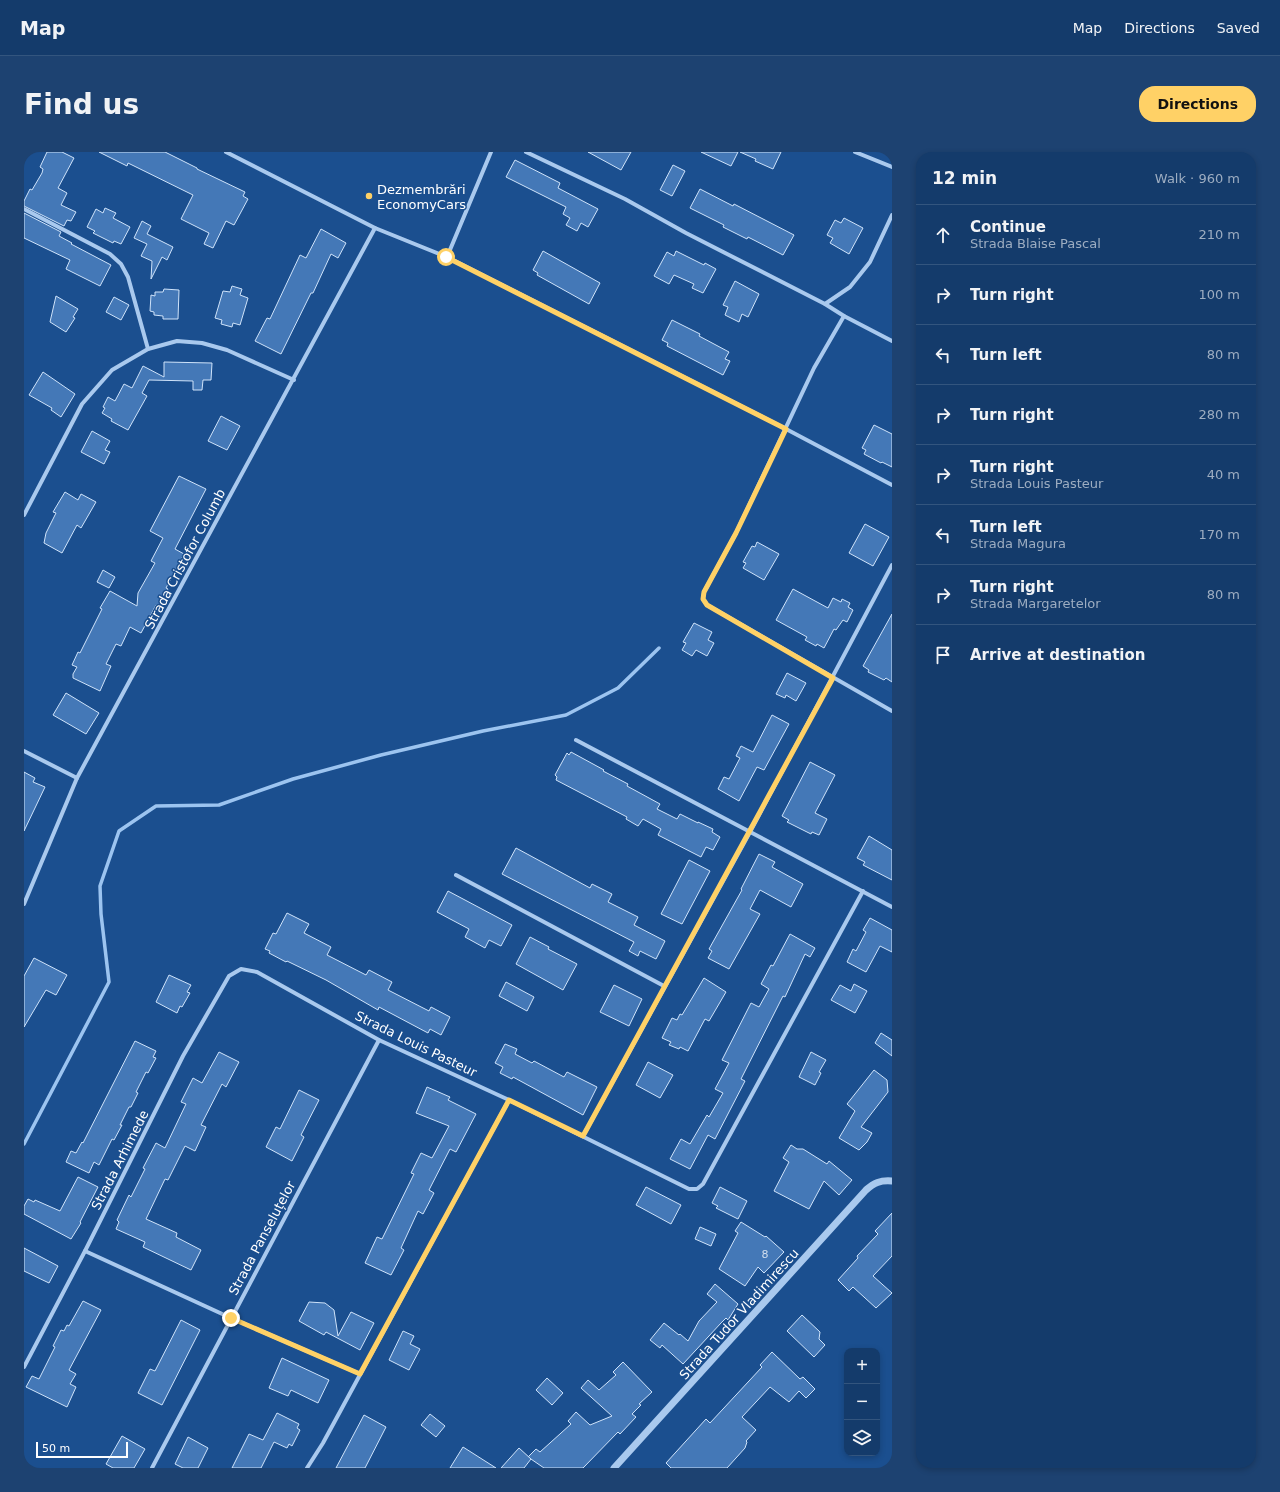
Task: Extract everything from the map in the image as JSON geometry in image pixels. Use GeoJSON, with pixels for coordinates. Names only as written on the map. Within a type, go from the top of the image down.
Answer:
{"type":"FeatureCollection","features":[{"type":"Feature","properties":{"kind":"street"},"geometry":{"type":"LineString","coordinates":[[226,152],[374,228],[446,257],[786,429],[892,485]]}},
{"type":"Feature","properties":{"kind":"street"},"geometry":{"type":"LineString","coordinates":[[446,257],[491,152]]}},
{"type":"Feature","properties":{"kind":"street"},"geometry":{"type":"LineString","coordinates":[[526,152],[625,198],[686,233],[825,304],[844,316],[892,341]]}},
{"type":"Feature","properties":{"kind":"street"},"geometry":{"type":"LineString","coordinates":[[856,152],[892,167]]}},
{"type":"Feature","properties":{"kind":"street"},"geometry":{"type":"LineString","coordinates":[[24,209],[110,254],[121,264],[128,277],[148,349]]}},
{"type":"Feature","properties":{"kind":"street"},"geometry":{"type":"LineString","coordinates":[[825,304],[850,287],[870,262],[892,215]]}},
{"type":"Feature","properties":{"kind":"street","name":"Strada Cristofor Columb"},"geometry":{"type":"LineString","coordinates":[[24,904],[78,778],[374,228]]}},
{"type":"Feature","properties":{"kind":"street"},"geometry":{"type":"LineString","coordinates":[[844,316],[814,368],[736,533],[704,592],[703,599],[707,605],[892,711]]}},
{"type":"Feature","properties":{"kind":"street"},"geometry":{"type":"LineString","coordinates":[[24,515],[82,404],[112,370],[148,349],[177,342],[202,343],[227,350],[293,380]]}},
{"type":"Feature","properties":{"kind":"street"},"geometry":{"type":"LineString","coordinates":[[583,1136],[664,986],[750,832],[892,565]]}},
{"type":"Feature","properties":{"kind":"street"},"geometry":{"type":"LineString","coordinates":[[576,740],[892,907]]}},
{"type":"Feature","properties":{"kind":"street"},"geometry":{"type":"LineString","coordinates":[[24,751],[78,778]]}},
{"type":"Feature","properties":{"kind":"street"},"geometry":{"type":"LineString","coordinates":[[456,875],[664,986]]}},
{"type":"Feature","properties":{"kind":"street","name":"Strada Louis Pasteur"},"geometry":{"type":"LineString","coordinates":[[241,970],[257,972],[379,1040],[509,1100],[689,1189],[697,1189],[703,1184],[863,891]]}},
{"type":"Feature","properties":{"kind":"street","name":"Strada Arhimede"},"geometry":{"type":"LineString","coordinates":[[24,1367],[85,1252],[183,1056],[228,976],[241,970]]}},
{"type":"Feature","properties":{"kind":"street","name":"Strada Panseluțelor"},"geometry":{"type":"LineString","coordinates":[[152,1468],[379,1040]]}},
{"type":"Feature","properties":{"kind":"street"},"geometry":{"type":"LineString","coordinates":[[307,1468],[323,1443],[509,1100]]}},
{"type":"Feature","properties":{"kind":"street","name":"Strada Tudor Vladimirescu"},"geometry":{"type":"LineString","coordinates":[[614,1468],[761,1308],[866,1190],[874,1183],[883,1180],[892,1181]]}},
{"type":"Feature","properties":{"kind":"street"},"geometry":{"type":"LineString","coordinates":[[85,1252],[360,1374]]}},
{"type":"Feature","properties":{"kind":"building"},"geometry":{"type":"Polygon","coordinates":[[[47,152],[62,152],[74,158],[58,188],[67,193],[61,205],[76,212],[71,221],[67,220],[64,226],[24,206],[24,201],[30,189],[32,190],[42,173],[43,169],[40,167],[47,152]]]}},
{"type":"Feature","properties":{"kind":"building"},"geometry":{"type":"Polygon","coordinates":[[[99,152],[165,152],[245,192],[243,196],[248,199],[234,225],[226,221],[213,248],[204,244],[209,233],[181,219],[193,195],[128,163],[127,166],[99,152]]]}},
{"type":"Feature","properties":{"kind":"building"},"geometry":{"type":"Polygon","coordinates":[[[588,152],[631,152],[621,170],[588,152]]]}},
{"type":"Feature","properties":{"kind":"building"},"geometry":{"type":"Polygon","coordinates":[[[701,152],[738,152],[731,166],[701,152]]]}},
{"type":"Feature","properties":{"kind":"building"},"geometry":{"type":"Polygon","coordinates":[[[740,152],[781,152],[773,169],[740,152]]]}},
{"type":"Feature","properties":{"kind":"building"},"geometry":{"type":"Polygon","coordinates":[[[515,160],[560,183],[558,188],[598,209],[588,227],[581,223],[577,231],[566,225],[570,218],[563,214],[566,207],[506,177],[515,160]]]}},
{"type":"Feature","properties":{"kind":"building"},"geometry":{"type":"Polygon","coordinates":[[[673,165],[685,171],[672,196],[660,190],[673,165]]]}},
{"type":"Feature","properties":{"kind":"building"},"geometry":{"type":"Polygon","coordinates":[[[700,189],[733,206],[734,204],[794,235],[783,255],[748,237],[747,239],[723,227],[724,225],[690,208],[700,189]]]}},
{"type":"Feature","properties":{"kind":"building"},"geometry":{"type":"Polygon","coordinates":[[[105,208],[116,213],[113,218],[130,227],[121,244],[114,241],[113,243],[93,233],[95,231],[87,227],[96,209],[103,213],[105,208]]]}},
{"type":"Feature","properties":{"kind":"building"},"geometry":{"type":"Polygon","coordinates":[[[24,213],[61,232],[59,236],[72,243],[71,244],[111,265],[100,286],[66,269],[70,260],[24,238],[24,213]]]}},
{"type":"Feature","properties":{"kind":"building"},"geometry":{"type":"Polygon","coordinates":[[[844,218],[863,228],[849,254],[830,243],[833,238],[827,235],[835,220],[841,223],[844,218]]]}},
{"type":"Feature","properties":{"kind":"building"},"geometry":{"type":"Polygon","coordinates":[[[142,221],[151,226],[147,234],[173,247],[167,260],[162,257],[151,279],[152,261],[141,256],[147,244],[134,238],[142,221]]]}},
{"type":"Feature","properties":{"kind":"building"},"geometry":{"type":"Polygon","coordinates":[[[321,229],[346,243],[338,258],[331,254],[313,293],[311,293],[281,354],[255,341],[267,318],[270,319],[300,255],[306,258],[321,229]]]}},
{"type":"Feature","properties":{"kind":"building"},"geometry":{"type":"Polygon","coordinates":[[[543,251],[600,283],[589,304],[537,275],[538,273],[533,270],[543,251]]]}},
{"type":"Feature","properties":{"kind":"building"},"geometry":{"type":"Polygon","coordinates":[[[676,251],[704,265],[705,263],[716,269],[703,293],[692,288],[694,284],[674,275],[669,284],[654,276],[667,252],[674,256],[676,251]]]}},
{"type":"Feature","properties":{"kind":"building"},"geometry":{"type":"Polygon","coordinates":[[[735,281],[759,294],[748,317],[742,314],[739,322],[725,315],[728,307],[723,305],[735,281]]]}},
{"type":"Feature","properties":{"kind":"building"},"geometry":{"type":"Polygon","coordinates":[[[232,286],[242,289],[240,295],[248,298],[240,325],[233,323],[232,327],[221,324],[222,320],[215,318],[223,291],[230,292],[232,286]]]}},
{"type":"Feature","properties":{"kind":"building"},"geometry":{"type":"Polygon","coordinates":[[[164,289],[179,290],[178,319],[163,319],[163,316],[154,315],[154,312],[150,311],[151,295],[155,296],[155,292],[163,292],[164,289]]]}},
{"type":"Feature","properties":{"kind":"building"},"geometry":{"type":"Polygon","coordinates":[[[56,296],[78,309],[73,317],[75,318],[66,332],[50,322],[56,296]]]}},
{"type":"Feature","properties":{"kind":"building"},"geometry":{"type":"Polygon","coordinates":[[[114,297],[129,305],[121,320],[106,312],[114,297]]]}},
{"type":"Feature","properties":{"kind":"building"},"geometry":{"type":"Polygon","coordinates":[[[672,320],[700,334],[699,336],[729,352],[725,359],[730,361],[723,375],[667,346],[668,343],[662,340],[672,320]]]}},
{"type":"Feature","properties":{"kind":"building"},"geometry":{"type":"Polygon","coordinates":[[[164,362],[212,363],[211,380],[203,380],[202,390],[193,390],[193,381],[149,380],[142,393],[147,396],[128,430],[111,421],[112,419],[102,413],[108,397],[115,401],[124,384],[132,388],[143,366],[164,377],[164,362]]]}},
{"type":"Feature","properties":{"kind":"building"},"geometry":{"type":"Polygon","coordinates":[[[43,372],[75,394],[61,417],[51,410],[52,408],[29,395],[43,372]]]}},
{"type":"Feature","properties":{"kind":"building"},"geometry":{"type":"Polygon","coordinates":[[[221,416],[240,426],[227,450],[208,441],[221,416]]]}},
{"type":"Feature","properties":{"kind":"building"},"geometry":{"type":"Polygon","coordinates":[[[874,425],[892,434],[892,467],[864,454],[866,450],[862,448],[874,425]]]}},
{"type":"Feature","properties":{"kind":"building"},"geometry":{"type":"Polygon","coordinates":[[[92,431],[110,441],[105,450],[110,452],[104,464],[81,452],[92,431]]]}},
{"type":"Feature","properties":{"kind":"building"},"geometry":{"type":"Polygon","coordinates":[[[179,476],[206,489],[175,549],[184,554],[166,588],[168,589],[158,606],[156,605],[141,633],[130,627],[121,646],[116,644],[106,664],[111,666],[100,691],[73,678],[73,674],[77,667],[72,665],[78,652],[80,653],[102,609],[100,608],[110,591],[137,606],[138,593],[155,563],[151,561],[163,538],[150,531],[179,476]]]}},
{"type":"Feature","properties":{"kind":"building"},"geometry":{"type":"Polygon","coordinates":[[[65,492],[78,500],[81,494],[96,502],[81,528],[77,525],[62,553],[44,543],[46,533],[56,513],[53,512],[65,492]]]}},
{"type":"Feature","properties":{"kind":"building"},"geometry":{"type":"Polygon","coordinates":[[[865,524],[889,537],[873,566],[849,553],[865,524]]]}},
{"type":"Feature","properties":{"kind":"building"},"geometry":{"type":"Polygon","coordinates":[[[757,542],[779,554],[764,580],[743,568],[746,563],[743,562],[752,546],[755,547],[757,542]]]}},
{"type":"Feature","properties":{"kind":"building"},"geometry":{"type":"Polygon","coordinates":[[[103,570],[115,577],[109,588],[97,582],[103,570]]]}},
{"type":"Feature","properties":{"kind":"building"},"geometry":{"type":"Polygon","coordinates":[[[793,589],[828,608],[833,598],[841,602],[842,599],[850,603],[848,607],[853,610],[847,622],[843,620],[836,630],[834,629],[824,648],[817,644],[816,646],[805,640],[807,637],[776,620],[793,589]]]}},
{"type":"Feature","properties":{"kind":"building"},"geometry":{"type":"Polygon","coordinates":[[[892,614],[892,682],[886,678],[884,680],[868,672],[869,670],[863,666],[892,614]]]}},
{"type":"Feature","properties":{"kind":"building"},"geometry":{"type":"Polygon","coordinates":[[[694,623],[712,632],[708,640],[714,643],[707,656],[696,650],[692,656],[682,650],[686,643],[683,642],[694,623]]]}},
{"type":"Feature","properties":{"kind":"building"},"geometry":{"type":"Polygon","coordinates":[[[787,673],[806,683],[796,701],[786,695],[785,698],[776,694],[787,673]]]}},
{"type":"Feature","properties":{"kind":"building"},"geometry":{"type":"Polygon","coordinates":[[[66,693],[99,713],[86,734],[53,715],[66,693]]]}},
{"type":"Feature","properties":{"kind":"building"},"geometry":{"type":"Polygon","coordinates":[[[772,715],[789,724],[764,770],[757,767],[739,801],[718,789],[724,777],[729,779],[740,758],[736,756],[741,746],[753,752],[772,715]]]}},
{"type":"Feature","properties":{"kind":"building"},"geometry":{"type":"Polygon","coordinates":[[[571,752],[660,804],[657,809],[677,819],[680,814],[713,829],[712,832],[720,837],[713,850],[706,847],[701,857],[658,835],[661,829],[643,819],[638,826],[626,819],[627,817],[556,780],[557,777],[555,775],[567,753],[569,755],[571,752]]]}},
{"type":"Feature","properties":{"kind":"building"},"geometry":{"type":"Polygon","coordinates":[[[810,762],[835,775],[815,813],[827,819],[819,835],[812,832],[811,834],[787,822],[789,820],[782,816],[810,762]]]}},
{"type":"Feature","properties":{"kind":"building"},"geometry":{"type":"Polygon","coordinates":[[[24,772],[35,778],[33,782],[45,787],[24,831],[24,772]]]}},
{"type":"Feature","properties":{"kind":"building"},"geometry":{"type":"Polygon","coordinates":[[[869,836],[892,850],[892,880],[863,865],[865,862],[857,858],[869,836]]]}},
{"type":"Feature","properties":{"kind":"building"},"geometry":{"type":"Polygon","coordinates":[[[516,848],[590,888],[592,884],[612,894],[608,902],[638,917],[634,925],[665,941],[656,959],[640,951],[638,956],[629,951],[634,942],[502,874],[516,848]]]}},
{"type":"Feature","properties":{"kind":"building"},"geometry":{"type":"Polygon","coordinates":[[[759,854],[775,862],[772,867],[803,884],[791,907],[760,890],[750,909],[760,914],[729,969],[708,958],[712,951],[709,949],[742,890],[741,889],[759,854]]]}},
{"type":"Feature","properties":{"kind":"building"},"geometry":{"type":"Polygon","coordinates":[[[689,860],[710,871],[682,924],[661,914],[689,860]]]}},
{"type":"Feature","properties":{"kind":"building"},"geometry":{"type":"Polygon","coordinates":[[[448,891],[512,925],[501,946],[489,940],[485,948],[465,937],[469,929],[437,912],[448,891]]]}},
{"type":"Feature","properties":{"kind":"building"},"geometry":{"type":"Polygon","coordinates":[[[287,913],[309,924],[304,933],[331,947],[327,955],[366,975],[369,970],[392,982],[388,990],[429,1011],[431,1007],[450,1017],[441,1035],[430,1029],[428,1033],[379,1007],[378,1010],[326,980],[269,953],[270,951],[265,949],[273,933],[276,934],[287,913]]]}},
{"type":"Feature","properties":{"kind":"building"},"geometry":{"type":"Polygon","coordinates":[[[870,918],[892,930],[892,952],[880,946],[866,972],[847,962],[853,949],[856,951],[866,932],[863,930],[870,918]]]}},
{"type":"Feature","properties":{"kind":"building"},"geometry":{"type":"Polygon","coordinates":[[[790,934],[815,948],[810,957],[805,954],[785,997],[783,996],[741,1079],[745,1081],[715,1139],[708,1135],[690,1169],[670,1159],[681,1139],[690,1144],[707,1115],[709,1117],[723,1093],[715,1089],[729,1063],[722,1060],[751,1003],[759,1007],[769,989],[761,984],[771,965],[773,966],[790,934]]]}},
{"type":"Feature","properties":{"kind":"building"},"geometry":{"type":"Polygon","coordinates":[[[530,937],[549,947],[548,949],[577,964],[563,990],[516,964],[530,937]]]}},
{"type":"Feature","properties":{"kind":"building"},"geometry":{"type":"Polygon","coordinates":[[[34,958],[67,975],[56,995],[46,990],[24,1027],[24,976],[34,958]]]}},
{"type":"Feature","properties":{"kind":"building"},"geometry":{"type":"Polygon","coordinates":[[[169,975],[191,985],[187,992],[190,993],[182,1007],[180,1006],[177,1013],[156,1002],[169,975]]]}},
{"type":"Feature","properties":{"kind":"building"},"geometry":{"type":"Polygon","coordinates":[[[704,978],[726,992],[709,1021],[705,1019],[688,1051],[680,1047],[679,1049],[669,1045],[671,1042],[662,1038],[672,1018],[677,1020],[680,1014],[682,1015],[704,978]]]}},
{"type":"Feature","properties":{"kind":"building"},"geometry":{"type":"Polygon","coordinates":[[[506,982],[534,997],[527,1011],[499,996],[506,982]]]}},
{"type":"Feature","properties":{"kind":"building"},"geometry":{"type":"Polygon","coordinates":[[[854,984],[867,991],[855,1013],[831,1000],[840,985],[851,991],[854,984]]]}},
{"type":"Feature","properties":{"kind":"building"},"geometry":{"type":"Polygon","coordinates":[[[614,985],[642,999],[629,1026],[600,1012],[614,985]]]}},
{"type":"Feature","properties":{"kind":"building"},"geometry":{"type":"Polygon","coordinates":[[[881,1033],[892,1040],[892,1056],[875,1043],[881,1033]]]}},
{"type":"Feature","properties":{"kind":"building"},"geometry":{"type":"Polygon","coordinates":[[[135,1041],[156,1051],[153,1057],[156,1058],[148,1073],[146,1072],[136,1092],[138,1093],[131,1107],[129,1107],[114,1140],[112,1139],[99,1165],[94,1162],[89,1173],[66,1162],[71,1151],[76,1153],[82,1142],[83,1143],[135,1041]]]}},
{"type":"Feature","properties":{"kind":"building"},"geometry":{"type":"Polygon","coordinates":[[[505,1044],[517,1049],[515,1054],[532,1063],[534,1061],[564,1077],[567,1072],[597,1087],[583,1115],[513,1077],[512,1079],[500,1073],[503,1067],[495,1063],[505,1044]]]}},
{"type":"Feature","properties":{"kind":"building"},"geometry":{"type":"Polygon","coordinates":[[[219,1052],[239,1062],[226,1087],[222,1084],[201,1125],[206,1127],[195,1151],[185,1146],[168,1180],[165,1179],[146,1219],[177,1233],[176,1237],[201,1250],[191,1270],[143,1247],[145,1242],[116,1229],[119,1222],[117,1220],[129,1195],[131,1197],[145,1169],[143,1168],[156,1143],[165,1148],[186,1104],[181,1102],[193,1078],[202,1083],[219,1052]]]}},
{"type":"Feature","properties":{"kind":"building"},"geometry":{"type":"Polygon","coordinates":[[[811,1052],[826,1060],[819,1072],[821,1073],[815,1085],[799,1077],[811,1052]]]}},
{"type":"Feature","properties":{"kind":"building"},"geometry":{"type":"Polygon","coordinates":[[[648,1062],[673,1075],[660,1098],[636,1085],[648,1062]]]}},
{"type":"Feature","properties":{"kind":"building"},"geometry":{"type":"Polygon","coordinates":[[[874,1070],[887,1080],[888,1092],[861,1127],[872,1133],[867,1142],[859,1150],[839,1138],[855,1111],[847,1104],[874,1070]]]}},
{"type":"Feature","properties":{"kind":"building"},"geometry":{"type":"Polygon","coordinates":[[[427,1087],[450,1097],[448,1100],[476,1114],[456,1152],[450,1149],[429,1190],[434,1193],[423,1214],[418,1211],[401,1248],[404,1250],[391,1275],[365,1263],[377,1237],[382,1239],[414,1174],[411,1173],[421,1153],[432,1158],[449,1126],[416,1113],[427,1087]]]}},
{"type":"Feature","properties":{"kind":"building"},"geometry":{"type":"Polygon","coordinates":[[[299,1090],[319,1100],[301,1135],[304,1137],[292,1161],[266,1147],[276,1127],[280,1129],[299,1090]]]}},
{"type":"Feature","properties":{"kind":"building"},"geometry":{"type":"Polygon","coordinates":[[[791,1145],[797,1149],[803,1149],[827,1164],[829,1161],[852,1180],[839,1195],[824,1181],[809,1209],[774,1191],[789,1162],[783,1158],[791,1145]]]}},
{"type":"Feature","properties":{"kind":"building"},"geometry":{"type":"Polygon","coordinates":[[[78,1177],[98,1187],[80,1222],[81,1223],[71,1239],[24,1214],[24,1206],[28,1199],[34,1202],[35,1200],[60,1211],[78,1177]]]}},
{"type":"Feature","properties":{"kind":"building"},"geometry":{"type":"Polygon","coordinates":[[[646,1187],[681,1205],[671,1224],[636,1205],[646,1187]]]}},
{"type":"Feature","properties":{"kind":"building"},"geometry":{"type":"Polygon","coordinates":[[[720,1187],[747,1201],[738,1219],[716,1208],[718,1206],[712,1203],[720,1187]]]}},
{"type":"Feature","properties":{"kind":"building"},"geometry":{"type":"Polygon","coordinates":[[[892,1213],[892,1256],[873,1276],[892,1293],[876,1308],[853,1287],[849,1291],[838,1280],[858,1258],[857,1256],[878,1234],[875,1231],[892,1213]]]}},
{"type":"Feature","properties":{"kind":"building"},"geometry":{"type":"Polygon","coordinates":[[[741,1222],[765,1237],[766,1236],[784,1252],[764,1273],[758,1267],[745,1286],[719,1269],[738,1233],[735,1231],[741,1222]]]}},
{"type":"Feature","properties":{"kind":"building"},"geometry":{"type":"Polygon","coordinates":[[[700,1227],[716,1234],[711,1246],[695,1239],[700,1227]]]}},
{"type":"Feature","properties":{"kind":"building"},"geometry":{"type":"Polygon","coordinates":[[[24,1248],[58,1266],[49,1283],[24,1271],[24,1248]]]}},
{"type":"Feature","properties":{"kind":"building"},"geometry":{"type":"Polygon","coordinates":[[[715,1284],[738,1304],[728,1320],[726,1318],[683,1364],[662,1345],[660,1348],[650,1340],[664,1323],[688,1341],[699,1321],[717,1302],[707,1294],[715,1284]]]}},
{"type":"Feature","properties":{"kind":"building"},"geometry":{"type":"Polygon","coordinates":[[[83,1301],[101,1310],[69,1370],[76,1374],[70,1384],[76,1387],[67,1407],[26,1387],[32,1376],[39,1379],[55,1347],[53,1346],[61,1330],[64,1331],[67,1325],[69,1326],[83,1301]]]}},
{"type":"Feature","properties":{"kind":"building"},"geometry":{"type":"Polygon","coordinates":[[[309,1302],[325,1303],[334,1310],[338,1336],[351,1312],[374,1323],[360,1350],[326,1332],[324,1335],[299,1321],[309,1302]]]}},
{"type":"Feature","properties":{"kind":"building"},"geometry":{"type":"Polygon","coordinates":[[[802,1315],[820,1332],[819,1339],[825,1345],[814,1357],[787,1331],[802,1315]]]}},
{"type":"Feature","properties":{"kind":"building"},"geometry":{"type":"Polygon","coordinates":[[[181,1320],[200,1330],[162,1405],[138,1393],[150,1369],[155,1371],[181,1320]]]}},
{"type":"Feature","properties":{"kind":"building"},"geometry":{"type":"Polygon","coordinates":[[[403,1331],[414,1336],[410,1344],[420,1349],[409,1370],[389,1360],[403,1331]]]}},
{"type":"Feature","properties":{"kind":"building"},"geometry":{"type":"Polygon","coordinates":[[[772,1352],[800,1379],[803,1377],[815,1389],[806,1398],[799,1391],[789,1402],[770,1387],[742,1417],[756,1430],[746,1441],[745,1448],[727,1468],[671,1468],[666,1463],[706,1419],[710,1423],[762,1367],[760,1365],[772,1352]]]}},
{"type":"Feature","properties":{"kind":"building"},"geometry":{"type":"Polygon","coordinates":[[[282,1358],[329,1380],[318,1403],[291,1390],[288,1396],[269,1388],[282,1358]]]}},
{"type":"Feature","properties":{"kind":"building"},"geometry":{"type":"Polygon","coordinates":[[[623,1362],[652,1392],[639,1404],[641,1405],[632,1414],[636,1417],[620,1434],[618,1432],[583,1468],[544,1468],[528,1457],[536,1449],[540,1452],[571,1424],[568,1421],[576,1412],[590,1425],[612,1416],[581,1388],[588,1380],[599,1390],[616,1375],[613,1372],[623,1362]]]}},
{"type":"Feature","properties":{"kind":"building"},"geometry":{"type":"Polygon","coordinates":[[[547,1378],[563,1393],[552,1405],[536,1390],[547,1378]]]}},
{"type":"Feature","properties":{"kind":"building"},"geometry":{"type":"Polygon","coordinates":[[[277,1413],[299,1424],[297,1428],[300,1430],[292,1446],[289,1444],[287,1448],[274,1442],[261,1468],[232,1468],[249,1434],[263,1440],[277,1413]]]}},
{"type":"Feature","properties":{"kind":"building"},"geometry":{"type":"Polygon","coordinates":[[[430,1414],[445,1426],[436,1437],[421,1425],[430,1414]]]}},
{"type":"Feature","properties":{"kind":"building"},"geometry":{"type":"Polygon","coordinates":[[[364,1415],[386,1427],[365,1468],[336,1468],[364,1415]]]}},
{"type":"Feature","properties":{"kind":"building"},"geometry":{"type":"Polygon","coordinates":[[[122,1436],[145,1449],[134,1468],[113,1468],[106,1464],[122,1436]]]}},
{"type":"Feature","properties":{"kind":"building"},"geometry":{"type":"Polygon","coordinates":[[[188,1437],[208,1448],[198,1468],[183,1468],[175,1464],[188,1437]]]}},
{"type":"Feature","properties":{"kind":"building"},"geometry":{"type":"Polygon","coordinates":[[[463,1447],[496,1468],[450,1468],[463,1447]]]}},
{"type":"Feature","properties":{"kind":"building"},"geometry":{"type":"Polygon","coordinates":[[[519,1448],[531,1459],[524,1468],[501,1468],[519,1448]]]}},
{"type":"Feature","properties":{"kind":"waterway"},"geometry":{"type":"LineString","coordinates":[[24,1144],[109,982],[101,914],[100,886],[119,831],[156,806],[219,805],[293,779],[381,755],[483,731],[566,715],[618,688],[659,648]]}},
{"type":"Feature","properties":{"kind":"place","name":"Dezmembrări EconomyCars"},"geometry":{"type":"Point","coordinates":[369,196]}},
{"type":"Feature","properties":{"kind":"route"},"geometry":{"type":"LineString","coordinates":[[231,1318],[360,1374],[509,1100],[583,1136],[833,678],[707,605],[703,599],[704,592],[736,533],[786,429],[446,257]]}}]}
